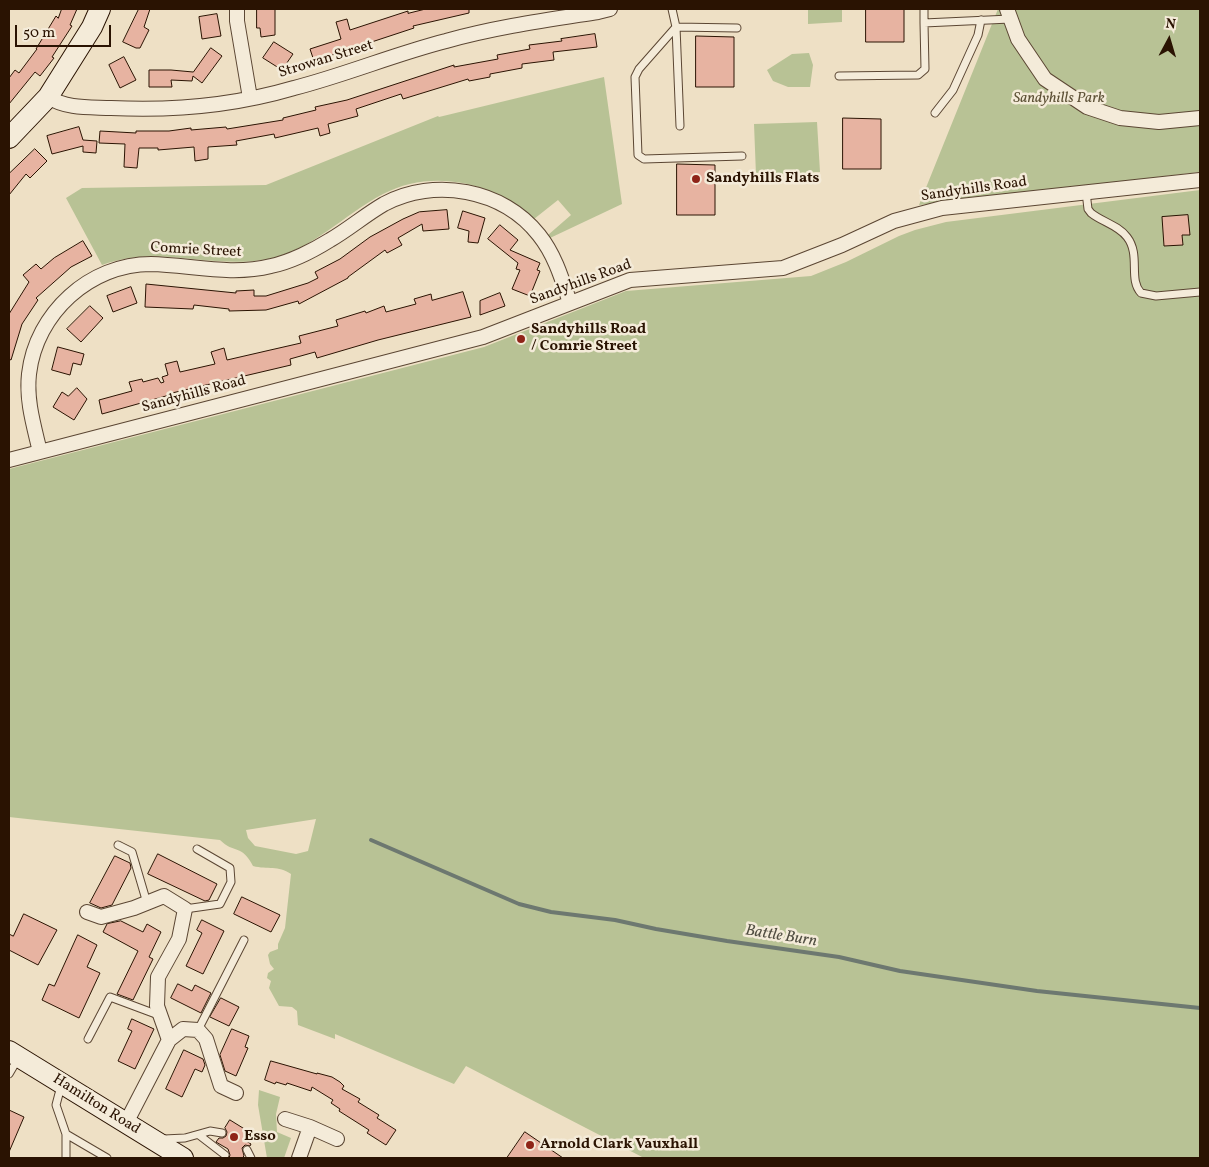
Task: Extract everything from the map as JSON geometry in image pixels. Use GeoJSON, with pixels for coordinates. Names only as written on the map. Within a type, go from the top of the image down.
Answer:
{"type":"FeatureCollection","features":[{"type":"Feature","properties":{"kind":"street"},"geometry":{"type":"LineString","coordinates":[[9,138],[48,97],[92,27],[100,9]]}},
{"type":"Feature","properties":{"kind":"street"},"geometry":{"type":"LineString","coordinates":[[237,9],[237,22],[250,98]]}},
{"type":"Feature","properties":{"kind":"street","name":"Strowan Street"},"geometry":{"type":"LineString","coordinates":[[48,97],[58,103],[68,105],[136,109],[190,106],[250,98],[294,89],[528,16],[598,12],[610,9]]}},
{"type":"Feature","properties":{"kind":"street"},"geometry":{"type":"LineString","coordinates":[[1008,14],[1018,39],[1045,79],[1087,107],[1120,118],[1159,122],[1200,118]]}},
{"type":"Feature","properties":{"kind":"street","name":"Sandyhills Road"},"geometry":{"type":"LineString","coordinates":[[9,460],[474,340],[612,286],[639,278],[783,268],[842,245],[894,221],[942,208],[1200,180]]}},
{"type":"Feature","properties":{"kind":"street","name":"Comrie Street"},"geometry":{"type":"LineString","coordinates":[[40,452],[31,417],[28,392],[31,363],[40,337],[52,315],[75,291],[94,279],[120,268],[150,264],[239,271],[282,264],[329,241],[394,199],[421,191],[450,190],[479,195],[498,203],[515,213],[533,228],[553,257],[570,303]]}},
{"type":"Feature","properties":{"kind":"street"},"geometry":{"type":"LineString","coordinates":[[87,912],[101,917],[164,896],[184,909],[179,939],[158,978],[157,1006],[169,1040]]}},
{"type":"Feature","properties":{"kind":"street"},"geometry":{"type":"LineString","coordinates":[[126,1123],[169,1040],[182,1029],[198,1030],[206,1039],[221,1086],[236,1092]]}},
{"type":"Feature","properties":{"kind":"street","name":"Hamilton Road"},"geometry":{"type":"LineString","coordinates":[[12,1061],[62,1084],[183,1158]]}},
{"type":"Feature","properties":{"kind":"street"},"geometry":{"type":"LineString","coordinates":[[284,1119],[310,1127],[337,1139]]}},
{"type":"Feature","properties":{"kind":"street"},"geometry":{"type":"LineString","coordinates":[[299,1158],[310,1127]]}},
{"type":"Feature","properties":{"kind":"lane"},"geometry":{"type":"LineString","coordinates":[[672,9],[676,27],[680,126]]}},
{"type":"Feature","properties":{"kind":"lane"},"geometry":{"type":"LineString","coordinates":[[839,76],[918,75],[925,69],[924,9]]}},
{"type":"Feature","properties":{"kind":"lane"},"geometry":{"type":"LineString","coordinates":[[924,23],[981,20],[1008,14]]}},
{"type":"Feature","properties":{"kind":"lane"},"geometry":{"type":"LineString","coordinates":[[935,113],[953,90],[978,36],[981,20]]}},
{"type":"Feature","properties":{"kind":"lane"},"geometry":{"type":"LineString","coordinates":[[737,28],[676,27],[639,69],[636,74],[637,148],[639,157],[644,159],[742,156]]}},
{"type":"Feature","properties":{"kind":"lane"},"geometry":{"type":"LineString","coordinates":[[1086,192],[1091,213],[1127,236],[1133,246],[1135,285],[1141,293],[1156,296],[1200,292]]}},
{"type":"Feature","properties":{"kind":"lane"},"geometry":{"type":"LineString","coordinates":[[118,845],[132,852],[147,903]]}},
{"type":"Feature","properties":{"kind":"lane"},"geometry":{"type":"LineString","coordinates":[[184,909],[220,904],[231,882],[230,868],[197,849]]}},
{"type":"Feature","properties":{"kind":"lane"},"geometry":{"type":"LineString","coordinates":[[198,1030],[244,940]]}},
{"type":"Feature","properties":{"kind":"lane"},"geometry":{"type":"LineString","coordinates":[[88,1039],[110,997],[162,1017]]}},
{"type":"Feature","properties":{"kind":"lane"},"geometry":{"type":"LineString","coordinates":[[62,1084],[56,1105],[66,1134],[66,1158]]}},
{"type":"Feature","properties":{"kind":"lane"},"geometry":{"type":"LineString","coordinates":[[152,1139],[177,1139],[210,1131],[222,1133]]}},
{"type":"Feature","properties":{"kind":"lane"},"geometry":{"type":"LineString","coordinates":[[66,1134],[107,1158]]}},
{"type":"Feature","properties":{"kind":"lane"},"geometry":{"type":"LineString","coordinates":[[199,1135],[225,1155]]}},
{"type":"Feature","properties":{"kind":"lane"},"geometry":{"type":"LineString","coordinates":[[247,1150],[251,1158]]}},
{"type":"Feature","properties":{"kind":"green space"},"geometry":{"type":"Polygon","coordinates":[[[808,9],[842,9],[842,22],[808,24],[808,9]]]}},
{"type":"Feature","properties":{"kind":"green space","name":"Sandyhills Park"},"geometry":{"type":"Polygon","coordinates":[[[998,9],[1200,9],[1200,172],[919,205],[998,9]]]}},
{"type":"Feature","properties":{"kind":"green space"},"geometry":{"type":"Polygon","coordinates":[[[809,53],[813,65],[810,87],[788,87],[773,81],[767,70],[792,54],[809,53]]]}},
{"type":"Feature","properties":{"kind":"green space"},"geometry":{"type":"Polygon","coordinates":[[[604,77],[622,204],[550,238],[548,235],[571,215],[558,200],[534,219],[518,206],[482,188],[442,181],[422,182],[402,186],[383,194],[368,202],[314,240],[299,248],[268,259],[226,262],[144,257],[123,259],[102,265],[66,198],[82,188],[266,185],[438,116],[604,77]]]}},
{"type":"Feature","properties":{"kind":"green space"},"geometry":{"type":"Polygon","coordinates":[[[817,122],[820,172],[756,175],[754,124],[817,122]]]}},
{"type":"Feature","properties":{"kind":"green space"},"geometry":{"type":"Polygon","coordinates":[[[1200,190],[1200,1158],[644,1158],[466,1066],[454,1084],[335,1034],[335,1039],[298,1025],[297,1011],[292,1007],[279,1006],[269,988],[271,981],[267,978],[268,973],[274,969],[270,964],[268,955],[270,952],[278,949],[278,944],[285,928],[291,874],[286,871],[253,866],[245,855],[220,840],[9,817],[9,469],[484,347],[626,291],[811,276],[846,262],[899,236],[946,222],[1200,190]],[[316,819],[246,830],[248,838],[255,846],[296,854],[308,851],[316,819]]]}},
{"type":"Feature","properties":{"kind":"green space"},"geometry":{"type":"Polygon","coordinates":[[[259,1090],[280,1097],[276,1114],[277,1132],[291,1138],[284,1158],[267,1158],[258,1105],[259,1090]]]}},
{"type":"Feature","properties":{"kind":"building"},"geometry":{"type":"Polygon","coordinates":[[[62,9],[77,9],[70,25],[72,26],[52,57],[54,58],[40,76],[35,72],[9,104],[9,78],[15,70],[19,73],[37,49],[56,16],[58,18],[62,9]]]}},
{"type":"Feature","properties":{"kind":"building"},"geometry":{"type":"Polygon","coordinates":[[[139,9],[150,9],[144,27],[149,30],[140,48],[136,48],[123,42],[139,9]]]}},
{"type":"Feature","properties":{"kind":"building"},"geometry":{"type":"Polygon","coordinates":[[[257,9],[275,9],[275,35],[261,37],[260,28],[257,28],[257,9]]]}},
{"type":"Feature","properties":{"kind":"building"},"geometry":{"type":"Polygon","coordinates":[[[426,9],[469,9],[469,13],[413,26],[414,28],[314,61],[310,49],[341,39],[336,22],[347,19],[350,30],[408,11],[408,13],[426,9]]]}},
{"type":"Feature","properties":{"kind":"building"},"geometry":{"type":"Polygon","coordinates":[[[866,9],[904,9],[904,42],[866,42],[866,9]]]}},
{"type":"Feature","properties":{"kind":"building"},"geometry":{"type":"Polygon","coordinates":[[[217,14],[221,36],[202,39],[199,17],[217,14]]]}},
{"type":"Feature","properties":{"kind":"building"},"geometry":{"type":"Polygon","coordinates":[[[595,34],[597,47],[553,52],[554,60],[522,64],[522,68],[490,74],[490,77],[469,81],[468,79],[403,99],[401,94],[356,109],[358,116],[328,124],[330,133],[320,136],[318,128],[275,138],[274,134],[236,141],[237,145],[208,147],[208,159],[195,161],[194,147],[158,150],[158,148],[139,148],[137,168],[124,167],[125,144],[99,143],[100,131],[136,133],[136,131],[169,131],[191,128],[191,130],[226,127],[227,129],[283,120],[283,118],[316,110],[315,107],[347,100],[454,65],[454,67],[498,59],[497,55],[530,49],[529,45],[595,34]]]}},
{"type":"Feature","properties":{"kind":"building"},"geometry":{"type":"Polygon","coordinates":[[[696,36],[734,37],[734,87],[696,87],[696,36]]]}},
{"type":"Feature","properties":{"kind":"building"},"geometry":{"type":"Polygon","coordinates":[[[274,42],[293,54],[282,70],[263,58],[274,42]]]}},
{"type":"Feature","properties":{"kind":"building"},"geometry":{"type":"Polygon","coordinates":[[[211,48],[222,56],[202,83],[193,76],[192,81],[171,80],[172,87],[149,87],[149,70],[193,72],[211,48]]]}},
{"type":"Feature","properties":{"kind":"building"},"geometry":{"type":"Polygon","coordinates":[[[124,57],[136,80],[120,88],[109,65],[124,57]]]}},
{"type":"Feature","properties":{"kind":"building","name":"Sandyhills Flats"},"geometry":{"type":"Polygon","coordinates":[[[843,118],[881,119],[881,169],[843,169],[843,118]]]}},
{"type":"Feature","properties":{"kind":"building"},"geometry":{"type":"Polygon","coordinates":[[[79,127],[83,140],[97,141],[96,153],[83,152],[83,146],[52,154],[47,136],[79,127]]]}},
{"type":"Feature","properties":{"kind":"building"},"geometry":{"type":"Polygon","coordinates":[[[35,149],[47,161],[30,178],[26,174],[9,195],[9,174],[35,149]]]}},
{"type":"Feature","properties":{"kind":"building","name":"Sandyhills Flats"},"geometry":{"type":"Polygon","coordinates":[[[677,164],[715,165],[715,215],[677,215],[677,164]]]}},
{"type":"Feature","properties":{"kind":"building"},"geometry":{"type":"Polygon","coordinates":[[[447,210],[449,229],[423,231],[422,224],[398,238],[402,245],[387,253],[385,250],[348,278],[299,304],[298,301],[266,310],[229,311],[229,309],[194,305],[193,309],[145,307],[146,284],[236,293],[236,291],[254,290],[254,296],[266,296],[308,283],[318,278],[315,272],[340,259],[370,237],[403,219],[419,212],[447,210]]]}},
{"type":"Feature","properties":{"kind":"building"},"geometry":{"type":"Polygon","coordinates":[[[463,211],[485,218],[478,243],[468,242],[469,231],[458,228],[463,211]]]}},
{"type":"Feature","properties":{"kind":"building"},"geometry":{"type":"Polygon","coordinates":[[[1188,215],[1190,235],[1182,235],[1183,245],[1164,246],[1162,217],[1188,215]]]}},
{"type":"Feature","properties":{"kind":"building"},"geometry":{"type":"Polygon","coordinates":[[[500,225],[518,240],[510,250],[540,263],[537,270],[540,271],[530,296],[512,289],[520,270],[516,269],[518,263],[488,239],[500,225]]]}},
{"type":"Feature","properties":{"kind":"building"},"geometry":{"type":"Polygon","coordinates":[[[83,241],[92,256],[71,267],[36,298],[38,300],[22,324],[11,360],[9,359],[9,314],[29,282],[23,275],[36,264],[41,269],[54,258],[83,241]]]}},
{"type":"Feature","properties":{"kind":"building"},"geometry":{"type":"Polygon","coordinates":[[[131,287],[137,303],[113,312],[107,296],[131,287]]]}},
{"type":"Feature","properties":{"kind":"building"},"geometry":{"type":"Polygon","coordinates":[[[463,292],[471,317],[378,340],[317,358],[315,352],[290,359],[291,365],[172,393],[102,414],[99,400],[132,391],[129,382],[142,379],[143,382],[158,378],[161,383],[164,382],[162,377],[168,375],[165,364],[177,361],[180,372],[215,364],[211,352],[224,348],[227,360],[301,343],[299,336],[338,326],[336,320],[365,311],[366,313],[384,306],[386,312],[416,304],[414,299],[431,294],[432,300],[463,292]]]}},
{"type":"Feature","properties":{"kind":"building"},"geometry":{"type":"Polygon","coordinates":[[[500,293],[505,306],[480,315],[480,301],[500,293]]]}},
{"type":"Feature","properties":{"kind":"building"},"geometry":{"type":"Polygon","coordinates":[[[90,306],[103,318],[81,342],[67,329],[90,306]]]}},
{"type":"Feature","properties":{"kind":"building"},"geometry":{"type":"Polygon","coordinates":[[[58,347],[84,354],[81,365],[73,363],[70,375],[52,370],[58,347]]]}},
{"type":"Feature","properties":{"kind":"building"},"geometry":{"type":"Polygon","coordinates":[[[77,388],[87,399],[74,420],[53,407],[62,392],[68,396],[77,388]]]}},
{"type":"Feature","properties":{"kind":"building"},"geometry":{"type":"Polygon","coordinates":[[[158,854],[217,884],[209,900],[205,901],[148,874],[158,854]]]}},
{"type":"Feature","properties":{"kind":"building"},"geometry":{"type":"Polygon","coordinates":[[[115,856],[130,863],[131,868],[112,905],[101,908],[90,903],[115,856]]]}},
{"type":"Feature","properties":{"kind":"building"},"geometry":{"type":"Polygon","coordinates":[[[242,897],[280,915],[271,932],[234,914],[242,897]]]}},
{"type":"Feature","properties":{"kind":"building"},"geometry":{"type":"Polygon","coordinates":[[[24,914],[57,930],[38,965],[9,950],[9,934],[13,936],[24,914]]]}},
{"type":"Feature","properties":{"kind":"building"},"geometry":{"type":"Polygon","coordinates":[[[202,920],[224,931],[203,974],[186,966],[202,933],[197,930],[202,920]]]}},
{"type":"Feature","properties":{"kind":"building"},"geometry":{"type":"Polygon","coordinates":[[[121,921],[143,932],[147,924],[161,932],[149,957],[153,959],[133,1000],[117,994],[138,951],[103,932],[107,924],[121,921]]]}},
{"type":"Feature","properties":{"kind":"building"},"geometry":{"type":"Polygon","coordinates":[[[78,935],[97,945],[87,967],[100,973],[79,1018],[42,1000],[49,984],[54,986],[78,935]]]}},
{"type":"Feature","properties":{"kind":"building"},"geometry":{"type":"Polygon","coordinates":[[[178,984],[192,991],[195,985],[211,993],[201,1013],[171,998],[178,984]]]}},
{"type":"Feature","properties":{"kind":"building"},"geometry":{"type":"Polygon","coordinates":[[[221,998],[239,1007],[229,1026],[210,1017],[221,998]]]}},
{"type":"Feature","properties":{"kind":"building"},"geometry":{"type":"Polygon","coordinates":[[[132,1019],[154,1029],[135,1069],[118,1061],[132,1031],[128,1029],[132,1019]]]}},
{"type":"Feature","properties":{"kind":"building"},"geometry":{"type":"Polygon","coordinates":[[[232,1029],[249,1036],[245,1047],[248,1048],[236,1076],[225,1071],[220,1055],[232,1029]]]}},
{"type":"Feature","properties":{"kind":"building"},"geometry":{"type":"Polygon","coordinates":[[[184,1050],[203,1059],[205,1065],[202,1072],[195,1069],[182,1097],[166,1089],[184,1050]]]}},
{"type":"Feature","properties":{"kind":"building"},"geometry":{"type":"Polygon","coordinates":[[[271,1061],[332,1077],[344,1086],[342,1089],[360,1099],[358,1102],[379,1115],[377,1118],[396,1130],[386,1145],[367,1133],[369,1130],[339,1111],[340,1109],[331,1103],[333,1100],[312,1087],[311,1091],[287,1083],[286,1085],[276,1082],[275,1084],[265,1080],[271,1061]]]}},
{"type":"Feature","properties":{"kind":"building"},"geometry":{"type":"Polygon","coordinates":[[[9,1110],[24,1117],[9,1152],[9,1110]]]}},
{"type":"Feature","properties":{"kind":"building","name":"Esso"},"geometry":{"type":"Polygon","coordinates":[[[230,1120],[251,1133],[246,1141],[251,1144],[250,1146],[245,1145],[242,1148],[244,1156],[242,1158],[229,1158],[228,1149],[216,1142],[219,1138],[226,1136],[225,1128],[230,1120]]]}},
{"type":"Feature","properties":{"kind":"building","name":"Arnold Clark Vauxhall"},"geometry":{"type":"Polygon","coordinates":[[[525,1132],[563,1158],[507,1158],[525,1132]]]}},
{"type":"Feature","properties":{"kind":"waterway","name":"Battle Burn"},"geometry":{"type":"LineString","coordinates":[[371,840],[519,904],[551,912],[615,920],[727,941],[839,957],[900,971],[1037,991],[1200,1008]]}},
{"type":"Feature","properties":{"kind":"place","name":"Sandyhills Flats"},"geometry":{"type":"Point","coordinates":[696,179]}},
{"type":"Feature","properties":{"kind":"place","name":"Sandyhills Road / Comrie Street"},"geometry":{"type":"Point","coordinates":[521,339]}},
{"type":"Feature","properties":{"kind":"place","name":"Esso"},"geometry":{"type":"Point","coordinates":[234,1137]}},
{"type":"Feature","properties":{"kind":"place","name":"Arnold Clark Vauxhall"},"geometry":{"type":"Point","coordinates":[530,1145]}}]}
